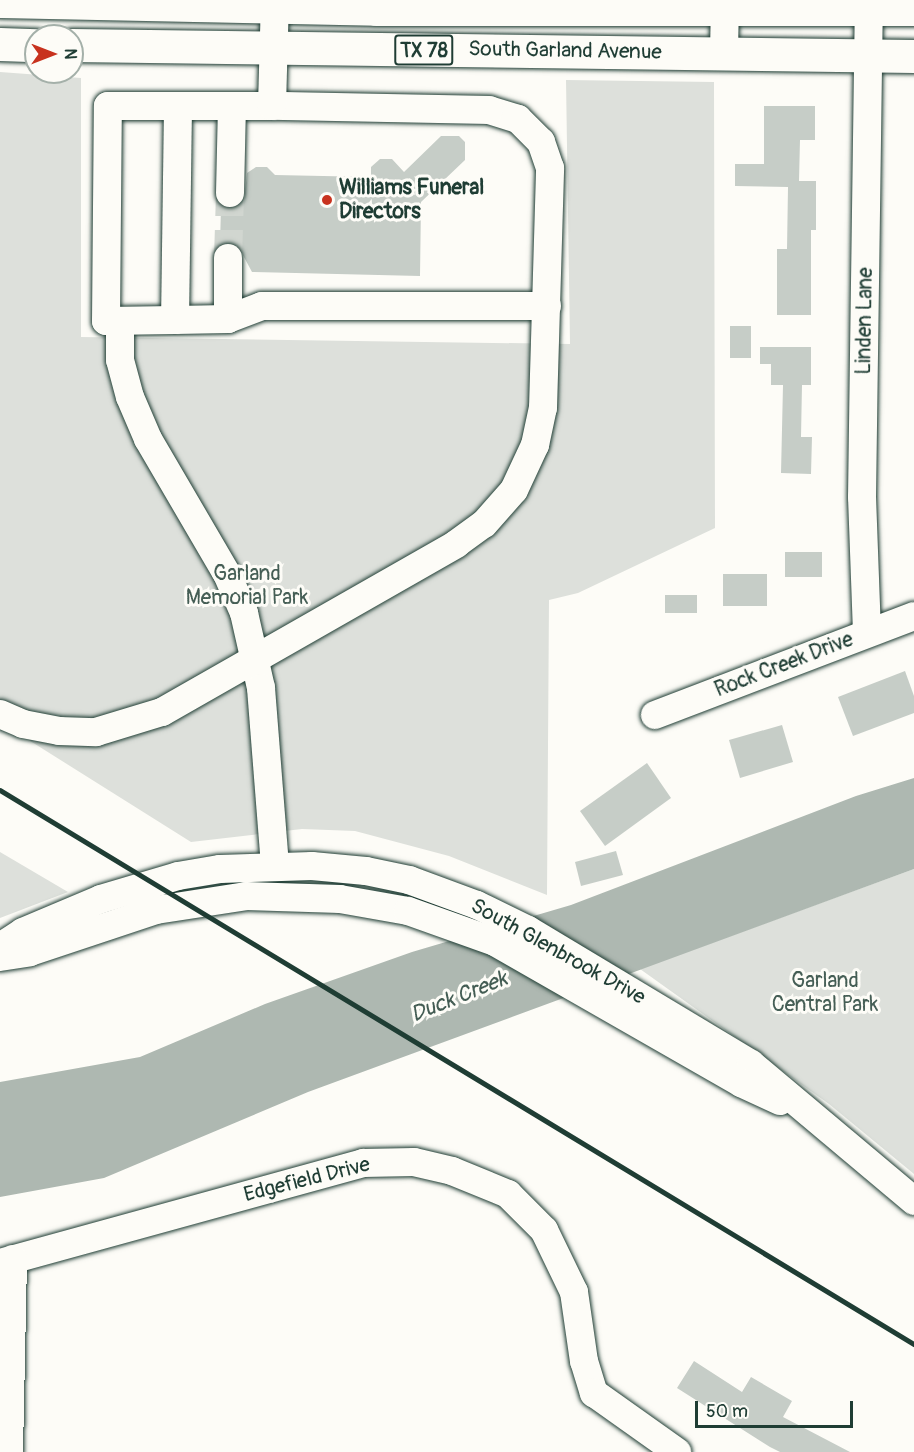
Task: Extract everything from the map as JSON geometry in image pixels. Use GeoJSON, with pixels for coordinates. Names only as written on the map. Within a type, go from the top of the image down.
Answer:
{"type":"FeatureCollection","features":[{"type":"Feature","properties":{"kind":"main road","name":"South Garland Avenue"},"geometry":{"type":"LineString","coordinates":[[0,1],[274,4],[725,4],[914,9]]}},
{"type":"Feature","properties":{"kind":"main road"},"geometry":{"type":"LineString","coordinates":[[0,44],[24,45]]}},
{"type":"Feature","properties":{"kind":"main road","name":"South Garland Avenue"},"geometry":{"type":"LineString","coordinates":[[84,45],[914,56]]}},
{"type":"Feature","properties":{"kind":"street"},"geometry":{"type":"LineString","coordinates":[[272,106],[274,4]]}},
{"type":"Feature","properties":{"kind":"street"},"geometry":{"type":"LineString","coordinates":[[724,53],[725,4]]}},
{"type":"Feature","properties":{"kind":"street","name":"Linden Lane"},"geometry":{"type":"LineString","coordinates":[[867,633],[862,497],[869,9]]}},
{"type":"Feature","properties":{"kind":"street"},"geometry":{"type":"LineString","coordinates":[[0,714],[22,724],[60,731],[107,729],[162,712],[456,544],[484,524],[513,490],[536,445],[543,408],[547,306],[550,168],[541,142],[518,118],[489,110],[108,106],[106,321],[228,319],[262,306],[547,306]]}},
{"type":"Feature","properties":{"kind":"street"},"geometry":{"type":"LineString","coordinates":[[175,320],[178,107]]}},
{"type":"Feature","properties":{"kind":"street"},"geometry":{"type":"LineString","coordinates":[[230,193],[232,107]]}},
{"type":"Feature","properties":{"kind":"street"},"geometry":{"type":"LineString","coordinates":[[228,258],[228,319]]}},
{"type":"Feature","properties":{"kind":"street"},"geometry":{"type":"LineString","coordinates":[[120,321],[120,360],[130,397],[148,439],[227,574],[244,613],[255,659],[275,865]]}},
{"type":"Feature","properties":{"kind":"street","name":"Rock Creek Drive"},"geometry":{"type":"LineString","coordinates":[[655,716],[914,616]]}},
{"type":"Feature","properties":{"kind":"street","name":"South Glenbrook Drive"},"geometry":{"type":"LineString","coordinates":[[0,947],[23,932],[100,899],[177,876],[275,865],[366,871],[447,893],[528,930],[678,1032]]}},
{"type":"Feature","properties":{"kind":"street","name":"South Glenbrook Drive"},"geometry":{"type":"LineString","coordinates":[[0,957],[30,952],[156,910],[246,896],[340,899],[408,911],[495,942],[678,1032],[751,1064],[914,1201]]}},
{"type":"Feature","properties":{"kind":"street","name":"Edgefield Drive"},"geometry":{"type":"LineString","coordinates":[[7,1261],[363,1163],[414,1162],[452,1171],[508,1194],[544,1230],[574,1292],[584,1361],[594,1393],[677,1452]]}},
{"type":"Feature","properties":{"kind":"street"},"geometry":{"type":"LineString","coordinates":[[7,1261],[9,1452]]}},
{"type":"Feature","properties":{"kind":"green space","name":"Garland Memorial Park"},"geometry":{"type":"Polygon","coordinates":[[[0,72],[24,74],[24,84],[81,84],[81,337],[570,344],[566,80],[714,82],[715,528],[578,593],[549,600],[547,895],[449,856],[355,831],[302,829],[191,842],[0,722],[0,72]]]}},
{"type":"Feature","properties":{"kind":"green space"},"geometry":{"type":"Polygon","coordinates":[[[0,852],[68,892],[0,918],[0,852]]]}},
{"type":"Feature","properties":{"kind":"green space","name":"Garland Central Park"},"geometry":{"type":"Polygon","coordinates":[[[914,869],[914,1174],[829,1104],[640,969],[914,869]]]}},
{"type":"Feature","properties":{"kind":"water","name":"Duck Creek"},"geometry":{"type":"Polygon","coordinates":[[[914,778],[914,869],[308,1092],[104,1178],[0,1197],[0,1082],[140,1057],[265,1004],[412,952],[571,905],[856,796],[914,778]]]}},
{"type":"Feature","properties":{"kind":"building"},"geometry":{"type":"Polygon","coordinates":[[[764,106],[815,106],[815,140],[800,140],[799,181],[816,181],[816,230],[811,230],[811,315],[777,315],[777,249],[787,249],[788,187],[735,186],[735,164],[764,164],[764,106]]]}},
{"type":"Feature","properties":{"kind":"building"},"geometry":{"type":"Polygon","coordinates":[[[441,136],[459,136],[465,142],[465,160],[421,202],[420,276],[252,272],[237,244],[220,244],[221,207],[230,209],[244,202],[247,173],[256,167],[267,167],[275,175],[371,177],[371,167],[380,159],[392,159],[404,172],[441,136]]]}},
{"type":"Feature","properties":{"kind":"building"},"geometry":{"type":"Polygon","coordinates":[[[730,326],[751,326],[751,358],[730,358],[730,326]]]}},
{"type":"Feature","properties":{"kind":"building"},"geometry":{"type":"Polygon","coordinates":[[[760,347],[811,347],[811,385],[802,385],[801,437],[812,437],[811,474],[781,473],[783,385],[771,385],[771,364],[760,364],[760,347]]]}},
{"type":"Feature","properties":{"kind":"building"},"geometry":{"type":"Polygon","coordinates":[[[785,552],[822,552],[822,577],[785,577],[785,552]]]}},
{"type":"Feature","properties":{"kind":"building"},"geometry":{"type":"Polygon","coordinates":[[[723,574],[767,574],[767,606],[723,606],[723,574]]]}},
{"type":"Feature","properties":{"kind":"building"},"geometry":{"type":"Polygon","coordinates":[[[665,595],[697,595],[697,613],[665,613],[665,595]]]}},
{"type":"Feature","properties":{"kind":"building"},"geometry":{"type":"Polygon","coordinates":[[[905,671],[914,696],[914,713],[853,736],[838,697],[905,671]]]}},
{"type":"Feature","properties":{"kind":"building"},"geometry":{"type":"Polygon","coordinates":[[[782,725],[793,762],[740,778],[729,740],[782,725]]]}},
{"type":"Feature","properties":{"kind":"building"},"geometry":{"type":"Polygon","coordinates":[[[647,763],[671,798],[605,846],[580,811],[647,763]]]}},
{"type":"Feature","properties":{"kind":"building"},"geometry":{"type":"Polygon","coordinates":[[[616,851],[623,875],[581,886],[575,862],[616,851]]]}},
{"type":"Feature","properties":{"kind":"building"},"geometry":{"type":"Polygon","coordinates":[[[694,1361],[742,1392],[751,1377],[792,1401],[783,1417],[850,1452],[780,1452],[770,1447],[677,1388],[694,1361]]]}},
{"type":"Feature","properties":{"kind":"tunnel"},"geometry":{"type":"LineString","coordinates":[[228,258],[230,193]]}},
{"type":"Feature","properties":{"kind":"railway"},"geometry":{"type":"LineString","coordinates":[[0,790],[914,1344]]}},
{"type":"Feature","properties":{"kind":"place","name":"Williams Funeral Directors"},"geometry":{"type":"Point","coordinates":[327,200]}}]}
